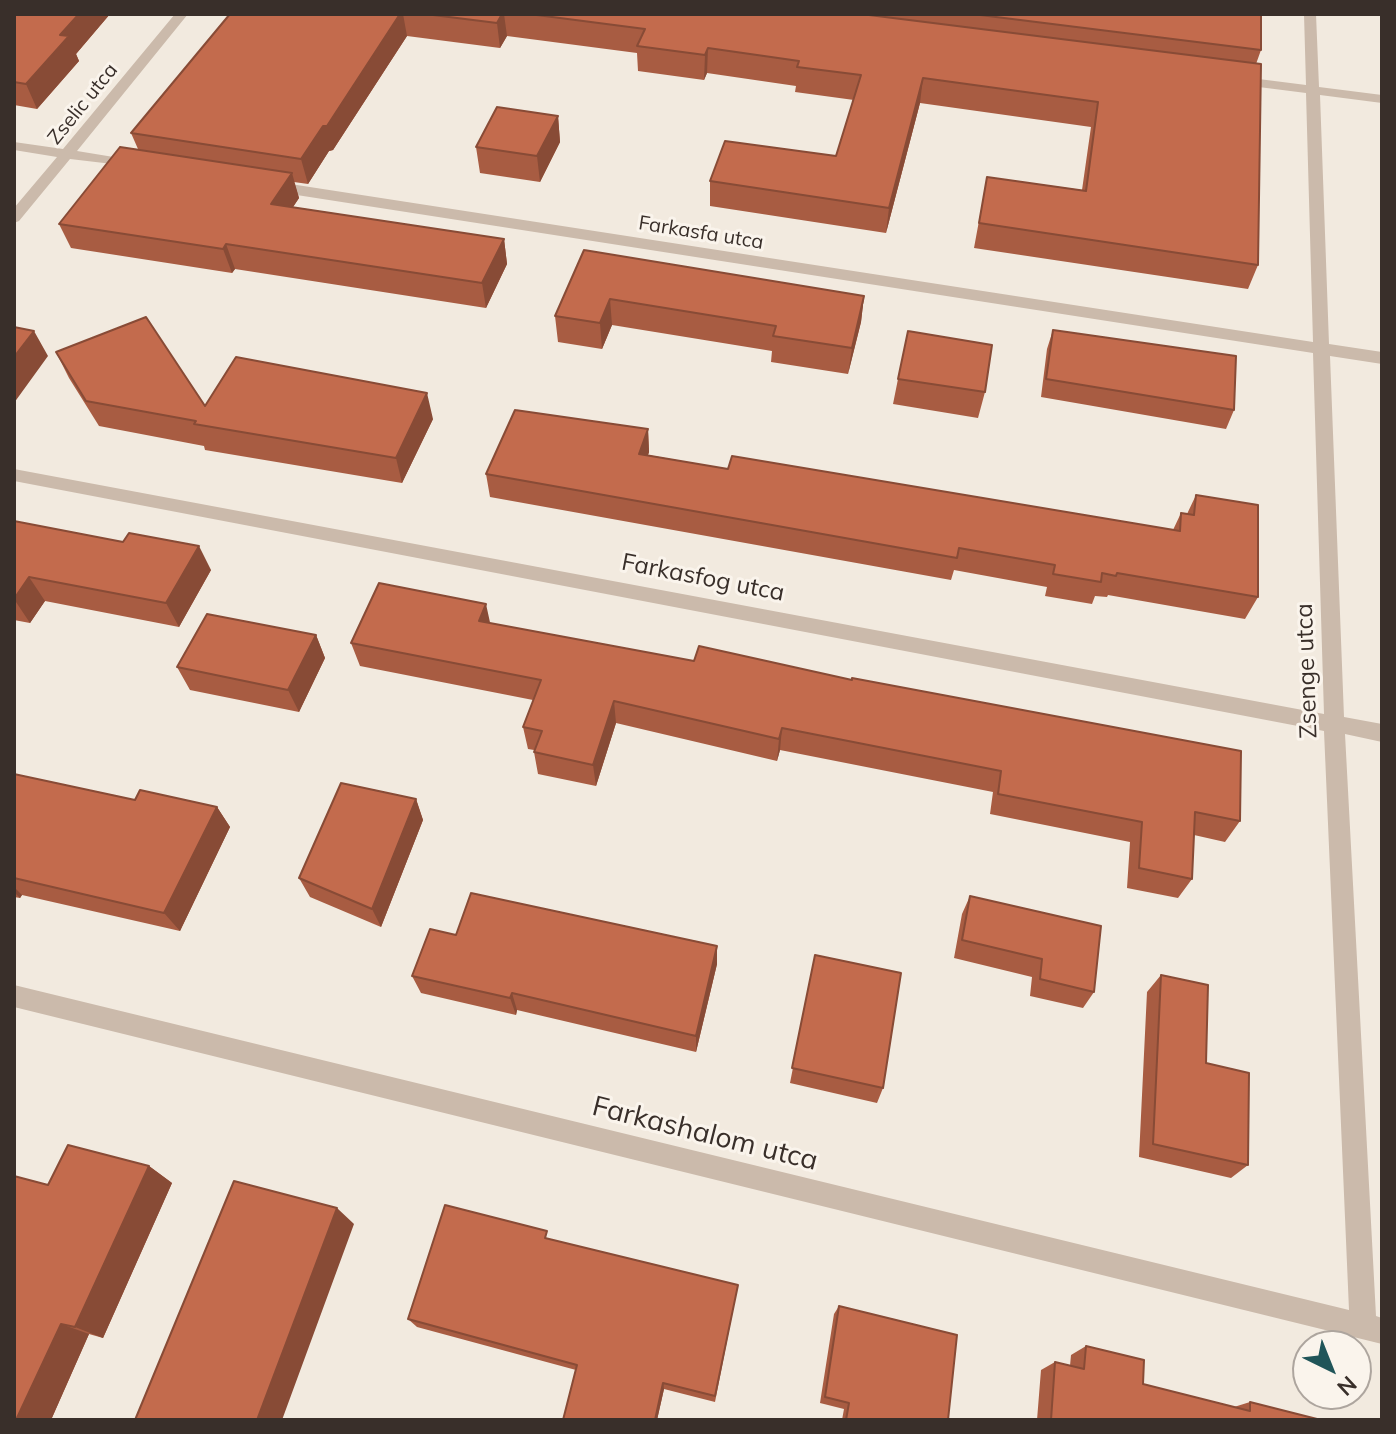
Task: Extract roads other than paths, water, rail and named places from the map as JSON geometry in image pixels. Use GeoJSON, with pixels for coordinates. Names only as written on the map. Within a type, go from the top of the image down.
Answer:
{"type":"FeatureCollection","features":[{"type":"Feature","properties":{"kind":"street","name":"Zselic utca"},"geometry":{"type":"LineString","coordinates":[[14,218],[182,14]]}},
{"type":"Feature","properties":{"kind":"street","name":"Zsenge utca"},"geometry":{"type":"LineString","coordinates":[[1310,14],[1334,723],[1372,1329]]}},
{"type":"Feature","properties":{"kind":"street"},"geometry":{"type":"LineString","coordinates":[[1219,78],[1382,99]]}},
{"type":"Feature","properties":{"kind":"street"},"geometry":{"type":"LineString","coordinates":[[14,146],[146,167]]}},
{"type":"Feature","properties":{"kind":"street","name":"Farkasfa utca"},"geometry":{"type":"LineString","coordinates":[[256,184],[1382,358]]}},
{"type":"Feature","properties":{"kind":"street","name":"Farkasfog utca"},"geometry":{"type":"LineString","coordinates":[[14,475],[1382,733]]}},
{"type":"Feature","properties":{"kind":"street","name":"Farkashalom utca"},"geometry":{"type":"LineString","coordinates":[[14,996],[1372,1329]]}}]}
